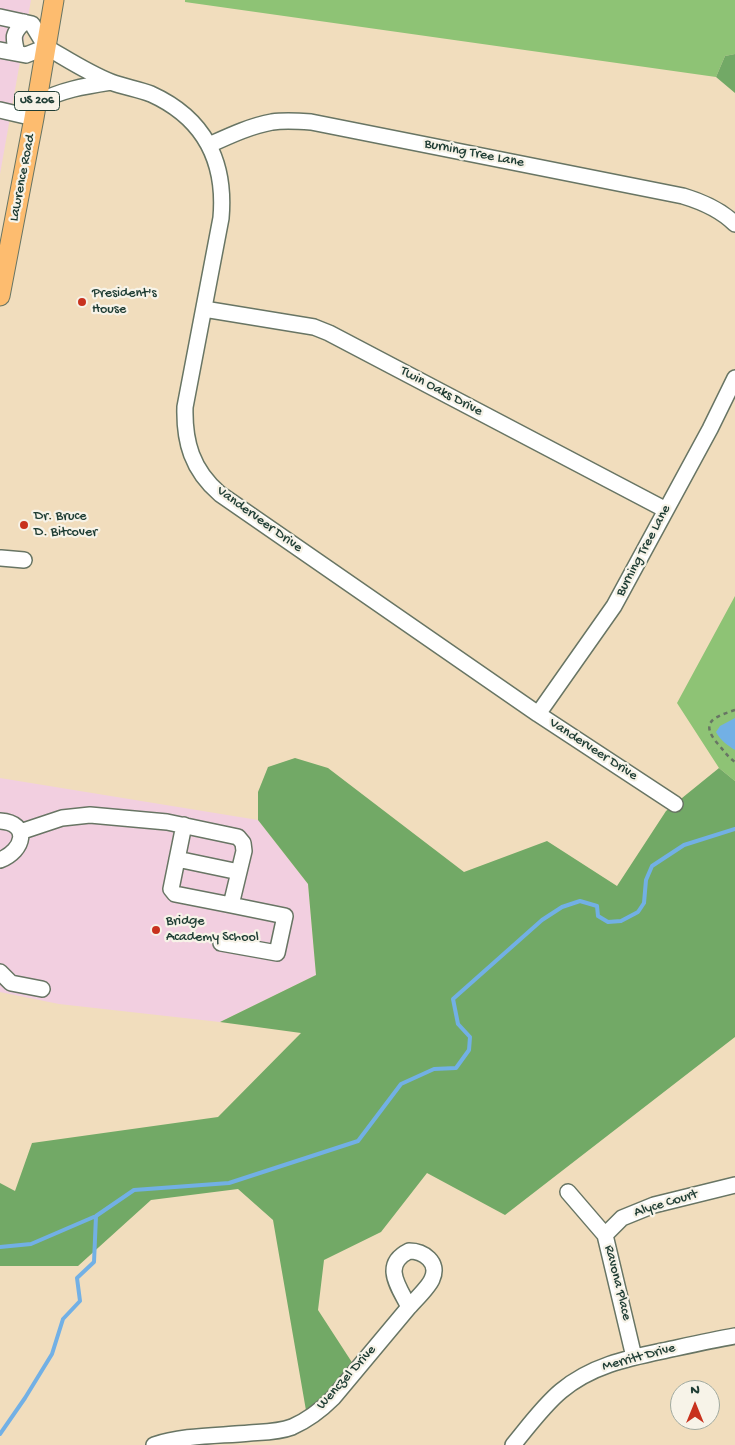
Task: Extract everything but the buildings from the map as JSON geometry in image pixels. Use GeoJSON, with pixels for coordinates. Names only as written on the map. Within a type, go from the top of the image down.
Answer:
{"type":"FeatureCollection","features":[{"type":"Feature","properties":{"kind":"main road","name":"Lawrence Road"},"geometry":{"type":"LineString","coordinates":[[0,296],[36,110],[54,0]]}},
{"type":"Feature","properties":{"kind":"street"},"geometry":{"type":"LineString","coordinates":[[0,17],[32,24],[46,47],[26,55],[0,50]]}},
{"type":"Feature","properties":{"kind":"street"},"geometry":{"type":"LineString","coordinates":[[17,53],[14,34],[24,22]]}},
{"type":"Feature","properties":{"kind":"street","name":"Vanderveer Drive"},"geometry":{"type":"LineString","coordinates":[[46,47],[111,82],[167,102],[195,125],[209,145],[216,160],[222,181],[223,200],[221,218],[185,406],[184,425],[188,444],[203,477],[220,494],[538,714],[675,804]]}},
{"type":"Feature","properties":{"kind":"street","name":"Vanderveer Drive"},"geometry":{"type":"LineString","coordinates":[[36,110],[49,96],[67,90],[111,82]]}},
{"type":"Feature","properties":{"kind":"street"},"geometry":{"type":"LineString","coordinates":[[0,110],[36,110]]}},
{"type":"Feature","properties":{"kind":"street","name":"Burning Tree Lane"},"geometry":{"type":"LineString","coordinates":[[209,145],[253,127],[272,122],[311,122],[683,196],[713,207],[735,224]]}},
{"type":"Feature","properties":{"kind":"street","name":"Twin Oaks Drive"},"geometry":{"type":"LineString","coordinates":[[204,310],[329,332],[666,510]]}},
{"type":"Feature","properties":{"kind":"street","name":"Burning Tree Lane"},"geometry":{"type":"LineString","coordinates":[[538,714],[614,606],[735,378]]}},
{"type":"Feature","properties":{"kind":"street"},"geometry":{"type":"LineString","coordinates":[[0,557],[24,560]]}},
{"type":"Feature","properties":{"kind":"street"},"geometry":{"type":"LineString","coordinates":[[20,832],[62,818],[90,815],[167,822],[238,837],[243,842],[244,851],[231,905]]}},
{"type":"Feature","properties":{"kind":"street"},"geometry":{"type":"LineString","coordinates":[[0,821],[14,825],[20,832],[21,838],[16,850],[0,860]]}},
{"type":"Feature","properties":{"kind":"street"},"geometry":{"type":"LineString","coordinates":[[184,825],[171,889],[175,894],[285,916],[277,953],[221,943]]}},
{"type":"Feature","properties":{"kind":"street"},"geometry":{"type":"LineString","coordinates":[[177,859],[239,872]]}},
{"type":"Feature","properties":{"kind":"street"},"geometry":{"type":"LineString","coordinates":[[0,972],[11,983],[42,989]]}},
{"type":"Feature","properties":{"kind":"street","name":"Alyce Court"},"geometry":{"type":"LineString","coordinates":[[605,1235],[622,1218],[654,1205],[735,1185]]}},
{"type":"Feature","properties":{"kind":"street","name":"Ravona Place"},"geometry":{"type":"LineString","coordinates":[[568,1192],[605,1235],[634,1357]]}},
{"type":"Feature","properties":{"kind":"street","name":"Wenczel Drive"},"geometry":{"type":"LineString","coordinates":[[154,1445],[177,1439],[275,1432],[309,1418],[333,1398],[409,1307]]}},
{"type":"Feature","properties":{"kind":"street","name":"Merritt Drive"},"geometry":{"type":"LineString","coordinates":[[512,1445],[547,1404],[580,1378],[601,1367],[620,1360],[735,1336]]}},
{"type":"Feature","properties":{"kind":"path"},"geometry":{"type":"LineString","coordinates":[[735,710],[715,717],[710,722],[709,729],[711,736],[730,759],[735,762]]}},
{"type":"Feature","properties":{"kind":"shaded area"},"geometry":{"type":"Polygon","coordinates":[[[0,0],[31,0],[0,174],[0,0]]]}},
{"type":"Feature","properties":{"kind":"shaded area","name":"Bridge Academy School"},"geometry":{"type":"Polygon","coordinates":[[[0,778],[258,820],[308,884],[316,975],[220,1022],[59,1004],[0,992],[0,778]]]}},
{"type":"Feature","properties":{"kind":"green space"},"geometry":{"type":"Polygon","coordinates":[[[185,0],[735,0],[735,54],[725,56],[716,77],[185,2],[185,0]]]}},
{"type":"Feature","properties":{"kind":"green space"},"geometry":{"type":"Polygon","coordinates":[[[735,54],[735,93],[716,77],[725,56],[735,54]]]}},
{"type":"Feature","properties":{"kind":"green space"},"geometry":{"type":"Polygon","coordinates":[[[735,596],[735,781],[719,768],[677,703],[735,596]]]}},
{"type":"Feature","properties":{"kind":"green space"},"geometry":{"type":"Polygon","coordinates":[[[295,758],[328,768],[464,872],[547,841],[617,886],[666,811],[719,768],[735,781],[735,1037],[505,1215],[427,1173],[381,1232],[324,1260],[318,1310],[355,1367],[308,1422],[273,1220],[238,1189],[151,1200],[78,1266],[0,1266],[0,1183],[15,1191],[32,1143],[218,1117],[301,1033],[220,1022],[316,975],[308,884],[258,820],[258,792],[268,767],[295,758]]]}},
{"type":"Feature","properties":{"kind":"water"},"geometry":{"type":"Polygon","coordinates":[[[735,718],[735,750],[724,742],[716,732],[720,726],[735,718]]]}},
{"type":"Feature","properties":{"kind":"waterway"},"geometry":{"type":"LineString","coordinates":[[0,1247],[31,1244],[96,1216],[134,1190],[229,1183],[358,1141],[401,1084],[434,1069],[456,1068],[469,1050],[470,1037],[458,1024],[453,999],[542,920],[562,907],[580,901],[597,906],[598,916],[608,922],[621,921],[638,912],[644,903],[646,880],[652,866],[684,845],[735,829]]}},
{"type":"Feature","properties":{"kind":"waterway"},"geometry":{"type":"LineString","coordinates":[[0,1434],[52,1354],[63,1319],[80,1301],[77,1278],[94,1262],[96,1216]]}},
{"type":"Feature","properties":{"kind":"place","name":"President's House"},"geometry":{"type":"Point","coordinates":[82,302]}},
{"type":"Feature","properties":{"kind":"place","name":"Dr. Bruce D. Bitcover"},"geometry":{"type":"Point","coordinates":[24,525]}},
{"type":"Feature","properties":{"kind":"place","name":"Bridge Academy School"},"geometry":{"type":"Point","coordinates":[156,930]}}]}
